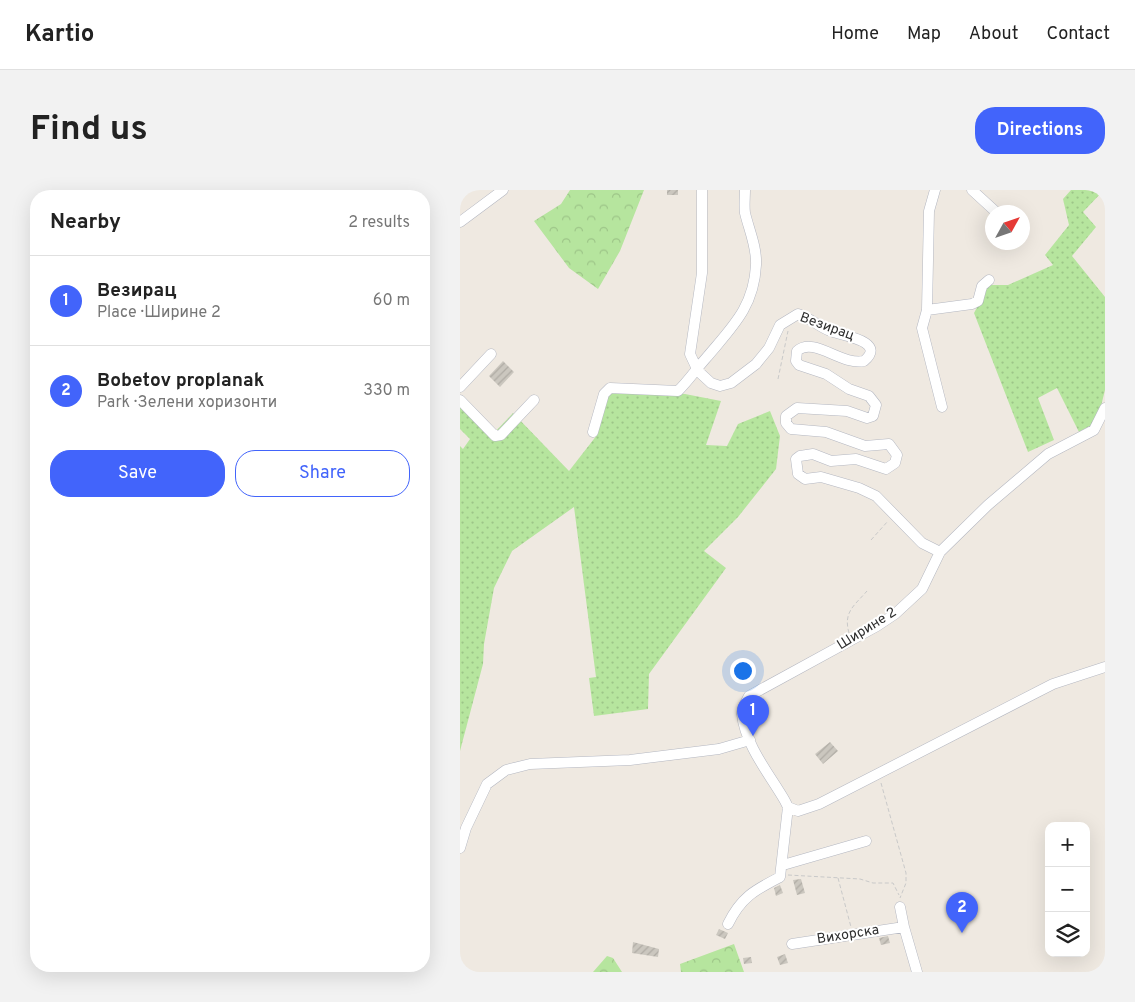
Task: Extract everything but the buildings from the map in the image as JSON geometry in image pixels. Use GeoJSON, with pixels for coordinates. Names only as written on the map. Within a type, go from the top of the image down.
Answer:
{"type":"FeatureCollection","features":[{"type":"Feature","properties":{"kind":"street"},"geometry":{"type":"LineString","coordinates":[[460,222],[503,190]]}},
{"type":"Feature","properties":{"kind":"street"},"geometry":{"type":"LineString","coordinates":[[698,371],[690,354],[702,273],[702,190]]}},
{"type":"Feature","properties":{"kind":"street"},"geometry":{"type":"LineString","coordinates":[[594,432],[604,394],[610,388],[678,391],[698,371],[706,358],[730,332],[749,300],[756,264],[754,242],[745,211],[746,190]]}},
{"type":"Feature","properties":{"kind":"street"},"geometry":{"type":"LineString","coordinates":[[935,190],[929,211],[927,310],[922,328],[942,407]]}},
{"type":"Feature","properties":{"kind":"street"},"geometry":{"type":"LineString","coordinates":[[972,190],[988,205]]}},
{"type":"Feature","properties":{"kind":"street"},"geometry":{"type":"LineString","coordinates":[[927,310],[972,304],[978,301],[982,286],[989,280]]}},
{"type":"Feature","properties":{"kind":"street","name":"Везирац"},"geometry":{"type":"LineString","coordinates":[[698,371],[711,383],[720,386],[731,383],[756,364],[769,348],[780,325],[791,316],[798,314],[829,330],[864,341],[869,347],[868,357],[858,363],[851,363],[816,347],[807,346],[797,351],[796,361],[799,365],[826,374],[849,389],[869,396],[874,400],[875,411],[867,418],[847,411],[796,408],[786,416],[786,423],[791,429],[826,432],[865,446],[889,444],[897,455],[895,463],[886,470],[856,459],[831,461],[813,454],[800,456],[796,459],[798,474],[805,479],[821,477],[859,488],[876,496],[922,543],[940,552]]}},
{"type":"Feature","properties":{"kind":"street"},"geometry":{"type":"LineString","coordinates":[[460,387],[491,354]]}},
{"type":"Feature","properties":{"kind":"street"},"geometry":{"type":"LineString","coordinates":[[460,400],[496,436],[501,435],[534,400]]}},
{"type":"Feature","properties":{"kind":"street","name":"Ширине 2"},"geometry":{"type":"LineString","coordinates":[[788,807],[750,740],[742,714],[749,696],[852,641],[895,614],[922,589],[940,552],[988,504],[1048,454],[1094,430],[1105,408]]}},
{"type":"Feature","properties":{"kind":"street"},"geometry":{"type":"LineString","coordinates":[[728,924],[734,911],[750,892],[780,877],[788,807],[798,811],[806,809],[1052,684],[1105,667]]}},
{"type":"Feature","properties":{"kind":"street"},"geometry":{"type":"LineString","coordinates":[[460,848],[466,828],[487,784],[506,770],[530,764],[630,760],[720,749],[750,740]]}},
{"type":"Feature","properties":{"kind":"street"},"geometry":{"type":"LineString","coordinates":[[782,869],[866,841]]}},
{"type":"Feature","properties":{"kind":"street"},"geometry":{"type":"LineString","coordinates":[[900,907],[917,972]]}},
{"type":"Feature","properties":{"kind":"street","name":"Вихорска"},"geometry":{"type":"LineString","coordinates":[[792,944],[904,927]]}},
{"type":"Feature","properties":{"kind":"path"},"geometry":{"type":"LineString","coordinates":[[778,379],[791,316]]}},
{"type":"Feature","properties":{"kind":"path"},"geometry":{"type":"LineString","coordinates":[[870,540],[894,515]]}},
{"type":"Feature","properties":{"kind":"path"},"geometry":{"type":"LineString","coordinates":[[852,641],[846,621],[848,613],[867,591]]}},
{"type":"Feature","properties":{"kind":"path"},"geometry":{"type":"LineString","coordinates":[[782,869],[791,876],[837,877],[893,883],[900,896],[905,884],[906,872],[878,774]]}},
{"type":"Feature","properties":{"kind":"path"},"geometry":{"type":"LineString","coordinates":[[837,877],[854,934]]}},
{"type":"Feature","properties":{"kind":"green space"},"geometry":{"type":"Polygon","coordinates":[[[570,190],[644,190],[620,251],[598,289],[569,268],[534,221],[561,204],[570,190]]]}},
{"type":"Feature","properties":{"kind":"green space"},"geometry":{"type":"Polygon","coordinates":[[[1071,190],[1104,190],[1083,212],[1096,227],[1072,256],[1105,297],[1105,390],[1097,422],[1079,432],[1057,388],[1038,398],[1054,440],[1028,452],[974,313],[989,285],[1008,285],[1053,265],[1045,255],[1069,225],[1063,199],[1071,190]]]}},
{"type":"Feature","properties":{"kind":"green space"},"geometry":{"type":"Polygon","coordinates":[[[606,392],[685,394],[721,401],[706,445],[727,446],[738,424],[770,411],[780,436],[776,469],[738,517],[704,551],[726,568],[649,674],[648,709],[594,716],[589,678],[596,677],[574,507],[512,551],[494,588],[484,644],[483,664],[460,751],[460,446],[463,449],[470,439],[460,429],[460,405],[491,436],[513,413],[569,471],[597,435],[606,392]]]}},
{"type":"Feature","properties":{"kind":"green space"},"geometry":{"type":"Polygon","coordinates":[[[734,944],[744,972],[681,972],[680,964],[734,944]]]}},
{"type":"Feature","properties":{"kind":"green space"},"geometry":{"type":"Polygon","coordinates":[[[607,956],[613,958],[622,972],[593,972],[607,956]]]}},
{"type":"Feature","properties":{"kind":"place","name":"Везирац"},"geometry":{"type":"Point","coordinates":[753,736]}},
{"type":"Feature","properties":{"kind":"place","name":"Bobetov proplanak"},"geometry":{"type":"Point","coordinates":[962,933]}}]}
